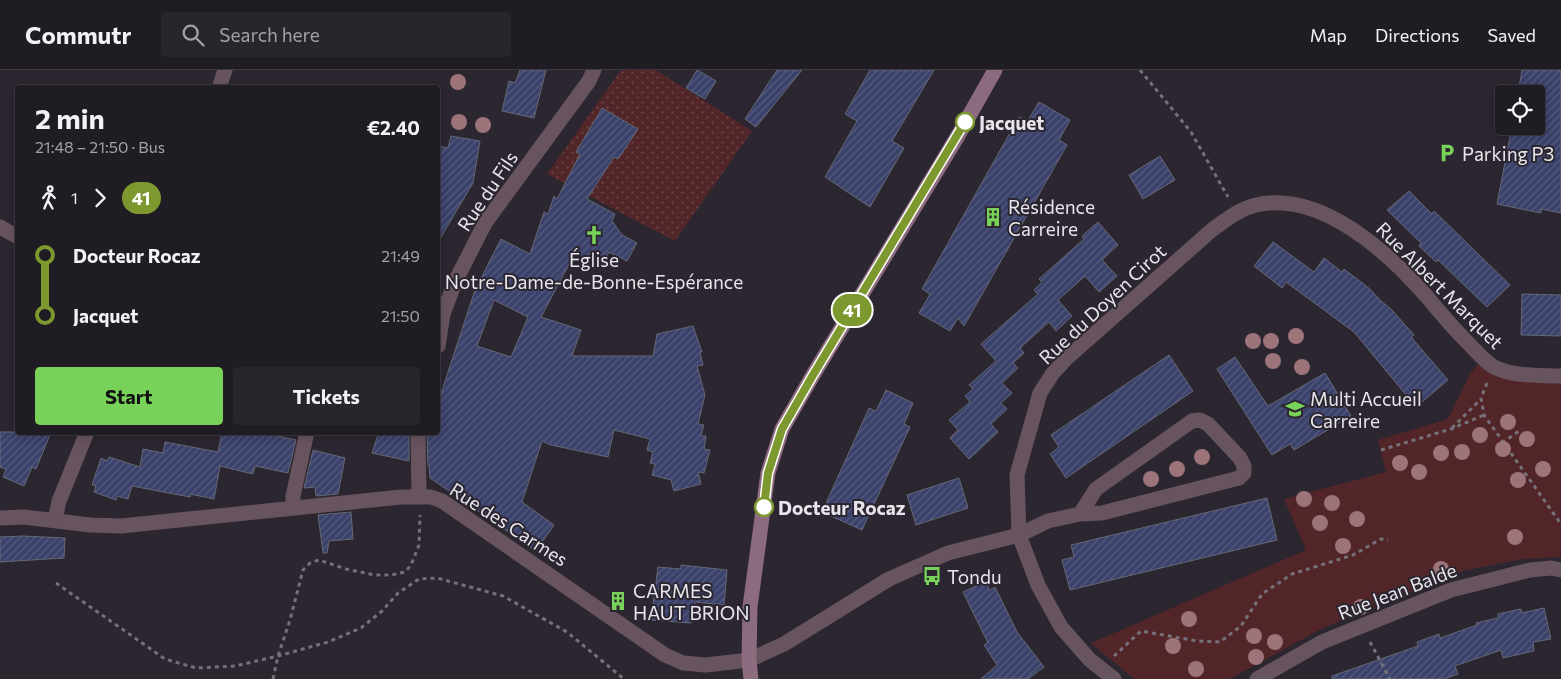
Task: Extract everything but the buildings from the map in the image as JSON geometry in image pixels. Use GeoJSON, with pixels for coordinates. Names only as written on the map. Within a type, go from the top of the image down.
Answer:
{"type":"FeatureCollection","features":[{"type":"Feature","properties":{"kind":"street"},"geometry":{"type":"LineString","coordinates":[[220,85],[225,70]]}},
{"type":"Feature","properties":{"kind":"street","name":"Rue du Fils"},"geometry":{"type":"LineString","coordinates":[[440,330],[442,314],[455,282],[485,223],[589,81],[594,70]]}},
{"type":"Feature","properties":{"kind":"street"},"geometry":{"type":"LineString","coordinates":[[751,679],[749,660],[750,608],[768,473],[782,429],[956,139],[995,70]]}},
{"type":"Feature","properties":{"kind":"street","name":"Rue Albert Marquet"},"geometry":{"type":"LineString","coordinates":[[1237,212],[1256,205],[1295,204],[1315,210],[1362,235],[1417,286],[1455,330],[1492,366],[1506,372],[1561,376]]}},
{"type":"Feature","properties":{"kind":"street","name":"Rue du Doyen Cirot"},"geometry":{"type":"LineString","coordinates":[[1019,535],[1017,475],[1040,393],[1067,358],[1206,236],[1237,212]]}},
{"type":"Feature","properties":{"kind":"street"},"geometry":{"type":"LineString","coordinates":[[0,227],[15,235]]}},
{"type":"Feature","properties":{"kind":"street","name":"Rue des Carmes"},"geometry":{"type":"LineString","coordinates":[[0,518],[24,516],[90,525],[122,526],[401,497],[430,497],[442,501],[665,655],[684,663],[706,664],[749,660],[784,644],[889,578],[948,554],[1019,535],[1048,522],[1080,514],[1102,512],[1239,478],[1244,473],[1244,466],[1240,458],[1208,424],[1200,420],[1192,421],[1096,489],[1080,514]]}},
{"type":"Feature","properties":{"kind":"street"},"geometry":{"type":"LineString","coordinates":[[55,520],[59,501],[86,435]]}},
{"type":"Feature","properties":{"kind":"street"},"geometry":{"type":"LineString","coordinates":[[293,508],[293,496],[305,435]]}},
{"type":"Feature","properties":{"kind":"street"},"geometry":{"type":"LineString","coordinates":[[418,435],[419,497]]}},
{"type":"Feature","properties":{"kind":"street"},"geometry":{"type":"LineString","coordinates":[[1019,535],[1038,585],[1061,627],[1090,660],[1114,679]]}},
{"type":"Feature","properties":{"kind":"street","name":"Rue Jean Balde"},"geometry":{"type":"LineString","coordinates":[[1257,679],[1322,642],[1451,590],[1530,570],[1551,568],[1561,570]]}},
{"type":"Feature","properties":{"kind":"path"},"geometry":{"type":"LineString","coordinates":[[1140,70],[1191,132],[1237,212]]}},
{"type":"Feature","properties":{"kind":"path"},"geometry":{"type":"LineString","coordinates":[[1451,429],[1481,398],[1492,366]]}},
{"type":"Feature","properties":{"kind":"path"},"geometry":{"type":"LineString","coordinates":[[1481,398],[1484,416],[1502,444],[1561,524]]}},
{"type":"Feature","properties":{"kind":"path"},"geometry":{"type":"LineString","coordinates":[[1381,450],[1451,429],[1484,416]]}},
{"type":"Feature","properties":{"kind":"path"},"geometry":{"type":"LineString","coordinates":[[1502,444],[1522,429]]}},
{"type":"Feature","properties":{"kind":"path"},"geometry":{"type":"LineString","coordinates":[[273,679],[303,570],[310,563],[319,560],[346,569],[376,575],[391,575],[405,572],[414,559],[419,545],[421,523],[419,497]]}},
{"type":"Feature","properties":{"kind":"path"},"geometry":{"type":"LineString","coordinates":[[1101,669],[1141,631],[1197,642],[1220,642],[1241,626],[1262,594],[1292,574],[1353,555],[1381,539],[1388,540]]}},
{"type":"Feature","properties":{"kind":"path"},"geometry":{"type":"LineString","coordinates":[[56,583],[165,659],[196,668],[235,666],[328,642],[361,628],[382,611],[398,594],[419,579],[437,578],[503,596],[566,632],[624,679]]}},
{"type":"Feature","properties":{"kind":"path"},"geometry":{"type":"LineString","coordinates":[[1362,626],[1390,679]]}},
{"type":"Feature","properties":{"kind":"shaded area"},"geometry":{"type":"Polygon","coordinates":[[[621,70],[656,70],[752,131],[675,241],[547,174],[621,70]]]}},
{"type":"Feature","properties":{"kind":"shaded area"},"geometry":{"type":"Polygon","coordinates":[[[1483,358],[1492,366],[1561,376],[1561,557],[1522,559],[1463,571],[1321,629],[1230,679],[1134,679],[1091,643],[1306,550],[1284,499],[1386,472],[1378,440],[1448,419],[1470,374],[1483,358]]]}},
{"type":"Feature","properties":{"kind":"bus line","name":"41"},"geometry":{"type":"LineString","coordinates":[[764,507],[768,473],[782,429],[965,122]]}},
{"type":"Feature","properties":{"kind":"place","name":"Jacquet"},"geometry":{"type":"Point","coordinates":[965,122]}},
{"type":"Feature","properties":{"kind":"place","name":"Parking P3"},"geometry":{"type":"Point","coordinates":[1447,153]}},
{"type":"Feature","properties":{"kind":"place","name":"Résidence Carreire"},"geometry":{"type":"Point","coordinates":[993,217]}},
{"type":"Feature","properties":{"kind":"place","name":"Église Notre-Dame-de-Bonne-Espérance"},"geometry":{"type":"Point","coordinates":[594,235]}},
{"type":"Feature","properties":{"kind":"place","name":"Multi Accueil Carreire"},"geometry":{"type":"Point","coordinates":[1295,409]}},
{"type":"Feature","properties":{"kind":"place","name":"Docteur Rocaz"},"geometry":{"type":"Point","coordinates":[764,507]}},
{"type":"Feature","properties":{"kind":"place","name":"Tondu"},"geometry":{"type":"Point","coordinates":[932,576]}},
{"type":"Feature","properties":{"kind":"place","name":"CARMES HAUT BRION"},"geometry":{"type":"Point","coordinates":[618,601]}}]}
